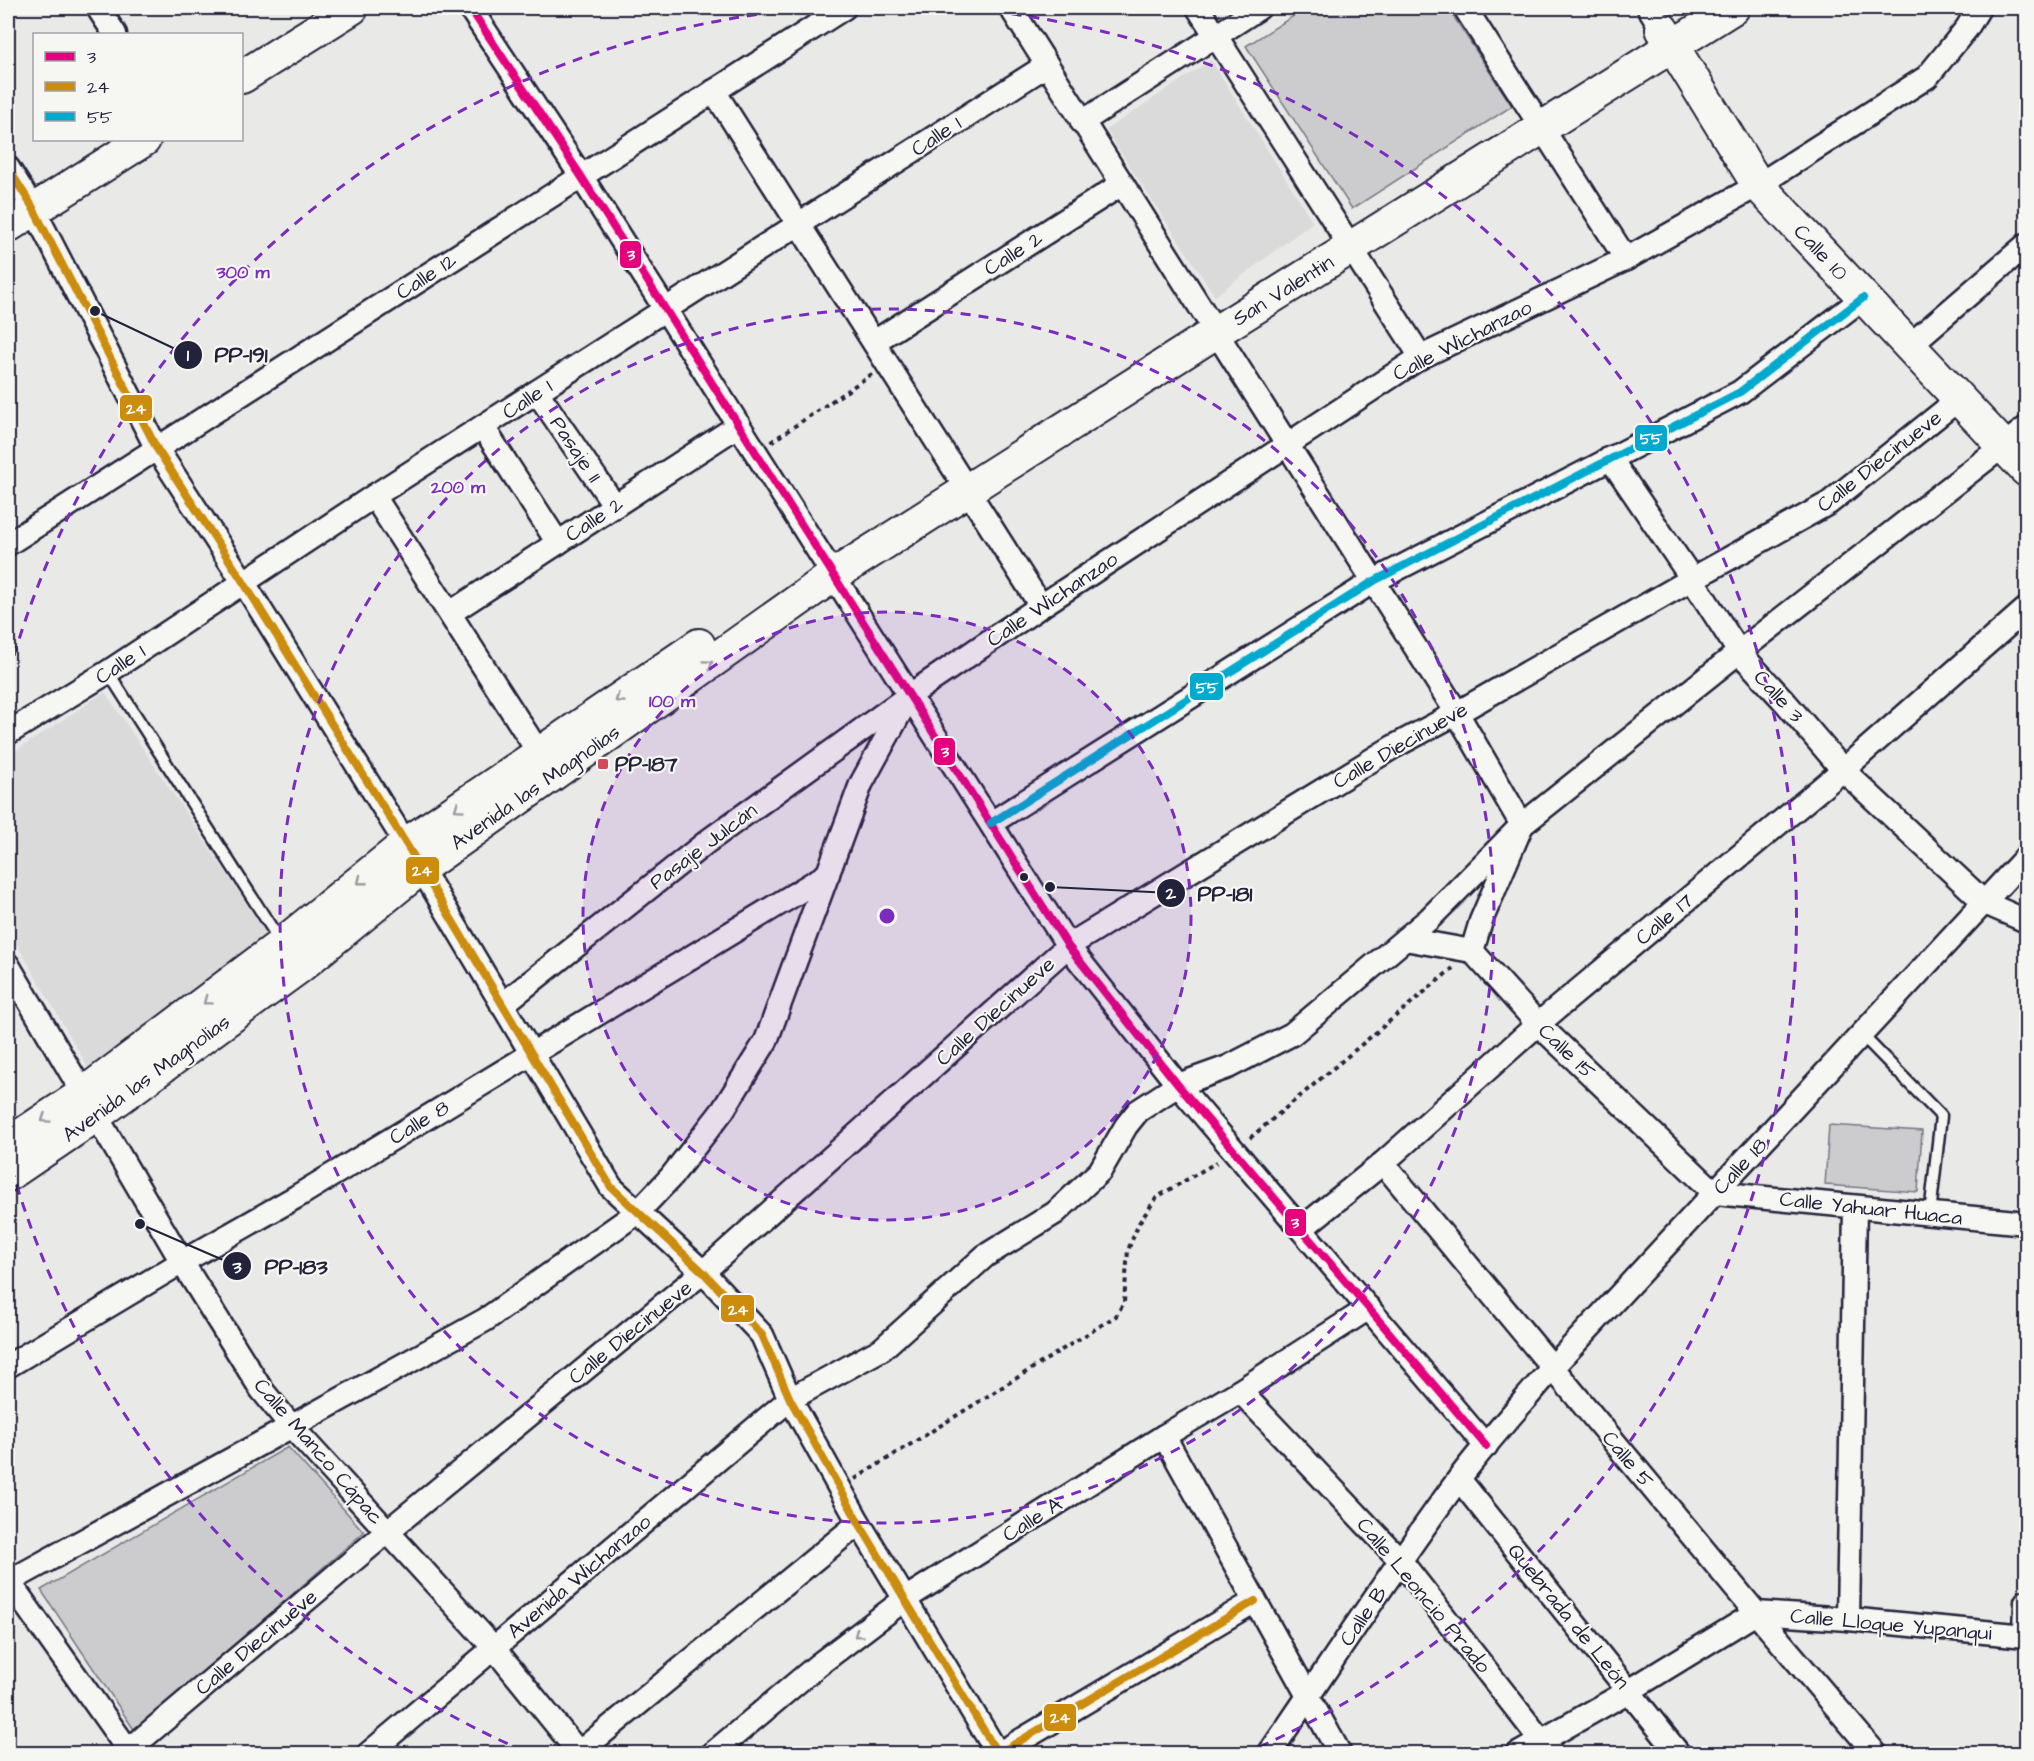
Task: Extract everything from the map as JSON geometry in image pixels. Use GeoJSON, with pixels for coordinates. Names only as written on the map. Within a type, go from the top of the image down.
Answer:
{"type":"FeatureCollection","features":[{"type":"Feature","properties":{"kind":"main road"},"geometry":{"type":"LineString","coordinates":[[243,76],[352,8]]}},
{"type":"Feature","properties":{"kind":"main road","name":"San Valentin"},"geometry":{"type":"LineString","coordinates":[[829,568],[1536,120],[1662,27],[1696,8]]}},
{"type":"Feature","properties":{"kind":"main road","name":"San Valentin"},"geometry":{"type":"LineString","coordinates":[[1662,27],[1733,8]]}},
{"type":"Feature","properties":{"kind":"main road","name":"Calle 10"},"geometry":{"type":"LineString","coordinates":[[1662,27],[1758,185],[1959,399],[2015,438],[2026,470]]}},
{"type":"Feature","properties":{"kind":"main road"},"geometry":{"type":"LineString","coordinates":[[8,226],[33,208],[142,141]]}},
{"type":"Feature","properties":{"kind":"main road","name":"Avenida las Magnolias"},"geometry":{"type":"LineString","coordinates":[[8,1144],[89,1105],[298,968],[414,856],[539,753],[829,568]]}},
{"type":"Feature","properties":{"kind":"main road","name":"Avenida las Magnolias"},"geometry":{"type":"LineString","coordinates":[[8,1175],[282,944],[414,856],[829,568]]}},
{"type":"Feature","properties":{"kind":"street"},"geometry":{"type":"LineString","coordinates":[[98,8],[115,33]]}},
{"type":"Feature","properties":{"kind":"street"},"geometry":{"type":"LineString","coordinates":[[470,8],[581,176],[1068,946],[1178,1085],[1486,1446]]}},
{"type":"Feature","properties":{"kind":"street","name":"Calle 12"},"geometry":{"type":"LineString","coordinates":[[8,544],[844,8]]}},
{"type":"Feature","properties":{"kind":"street"},"geometry":{"type":"LineString","coordinates":[[1011,8],[1457,713],[1522,825],[1480,921],[1472,951],[1405,939]]}},
{"type":"Feature","properties":{"kind":"street"},"geometry":{"type":"LineString","coordinates":[[1198,8],[1420,357]]}},
{"type":"Feature","properties":{"kind":"street"},"geometry":{"type":"LineString","coordinates":[[1082,122],[1259,8]]}},
{"type":"Feature","properties":{"kind":"street"},"geometry":{"type":"LineString","coordinates":[[1465,8],[1626,259]]}},
{"type":"Feature","properties":{"kind":"street","name":"Calle Wichanzao"},"geometry":{"type":"LineString","coordinates":[[909,695],[1420,357],[1626,259],[1758,185],[1927,77],[1967,28],[1979,8]]}},
{"type":"Feature","properties":{"kind":"street","name":"Calle 1"},"geometry":{"type":"LineString","coordinates":[[8,733],[108,672],[374,496],[1047,65]]}},
{"type":"Feature","properties":{"kind":"street"},"geometry":{"type":"LineString","coordinates":[[714,91],[1041,606]]}},
{"type":"Feature","properties":{"kind":"street"},"geometry":{"type":"LineString","coordinates":[[8,168],[33,208],[157,449],[244,583],[414,856],[611,1187],[703,1272],[762,1335],[790,1399],[859,1523],[998,1754],[1255,1600]]}},
{"type":"Feature","properties":{"kind":"street","name":"Calle 2"},"geometry":{"type":"LineString","coordinates":[[874,342],[1122,184]]}},
{"type":"Feature","properties":{"kind":"street"},"geometry":{"type":"LineString","coordinates":[[1909,346],[2026,245]]}},
{"type":"Feature","properties":{"kind":"street"},"geometry":{"type":"LineString","coordinates":[[991,823],[1374,581],[1740,392],[1863,298]]}},
{"type":"Feature","properties":{"kind":"street","name":"Pasaje 11"},"geometry":{"type":"LineString","coordinates":[[537,392],[615,506]]}},
{"type":"Feature","properties":{"kind":"street","name":"Calle Diecinueve"},"geometry":{"type":"LineString","coordinates":[[128,1752],[388,1531],[703,1272],[1068,946],[1393,747],[1829,503],[1959,399]]}},
{"type":"Feature","properties":{"kind":"street","name":"Calle 2"},"geometry":{"type":"LineString","coordinates":[[450,613],[739,425]]}},
{"type":"Feature","properties":{"kind":"street"},"geometry":{"type":"LineString","coordinates":[[483,427],[558,543]]}},
{"type":"Feature","properties":{"kind":"street","name":"Avenida Wichanzao"},"geometry":{"type":"LineString","coordinates":[[368,1754],[790,1399],[882,1349],[985,1256],[1055,1213],[1100,1171],[1126,1126],[1138,1111],[1178,1085],[1228,1067],[1292,1034],[1429,919],[1522,825],[1739,652],[2015,438]]}},
{"type":"Feature","properties":{"kind":"street","name":"Calle 3"},"geometry":{"type":"LineString","coordinates":[[1610,458],[1739,652],[1843,770],[1985,903],[2026,921]]}},
{"type":"Feature","properties":{"kind":"street"},"geometry":{"type":"LineString","coordinates":[[374,496],[539,753]]}},
{"type":"Feature","properties":{"kind":"street","name":"Calle 17"},"geometry":{"type":"LineString","coordinates":[[1301,1229],[1383,1163],[1538,1024],[1843,770],[2026,609]]}},
{"type":"Feature","properties":{"kind":"street"},"geometry":{"type":"LineString","coordinates":[[128,1752],[8,1581],[485,1320],[638,1212],[671,1177],[723,1110],[766,1041],[861,784],[909,695]]}},
{"type":"Feature","properties":{"kind":"street","name":"Pasaje Julcán"},"geometry":{"type":"LineString","coordinates":[[502,1005],[708,840],[909,695]]}},
{"type":"Feature","properties":{"kind":"street","name":"Calle 18"},"geometry":{"type":"LineString","coordinates":[[1459,1479],[1552,1368],[2026,857]]}},
{"type":"Feature","properties":{"kind":"street","name":"Calle 8"},"geometry":{"type":"LineString","coordinates":[[8,1366],[296,1197],[828,874]]}},
{"type":"Feature","properties":{"kind":"street","name":"Calle 15"},"geometry":{"type":"LineString","coordinates":[[1472,951],[1538,1024],[1715,1193]]}},
{"type":"Feature","properties":{"kind":"street","name":"Calle Manco Cápac"},"geometry":{"type":"LineString","coordinates":[[8,965],[182,1262],[261,1389],[494,1648],[578,1753]]}},
{"type":"Feature","properties":{"kind":"street","name":"Calle 5"},"geometry":{"type":"LineString","coordinates":[[1383,1163],[1756,1613],[1876,1754]]}},
{"type":"Feature","properties":{"kind":"street","name":"Calle Yahuar Huaca"},"geometry":{"type":"LineString","coordinates":[[1715,1193],[2026,1223]]}},
{"type":"Feature","properties":{"kind":"street"},"geometry":{"type":"LineString","coordinates":[[1848,1619],[1855,1207]]}},
{"type":"Feature","properties":{"kind":"street","name":"Calle A"},"geometry":{"type":"LineString","coordinates":[[712,1754],[818,1665],[905,1599],[1369,1308]]}},
{"type":"Feature","properties":{"kind":"street","name":"Calle Leoncio Prado"},"geometry":{"type":"LineString","coordinates":[[1240,1391],[1400,1560],[1546,1747]]}},
{"type":"Feature","properties":{"kind":"street"},"geometry":{"type":"LineString","coordinates":[[1164,1436],[1340,1754]]}},
{"type":"Feature","properties":{"kind":"street","name":"Calle B"},"geometry":{"type":"LineString","coordinates":[[1269,1754],[1400,1560],[1459,1479]]}},
{"type":"Feature","properties":{"kind":"street","name":"Quebrada de León"},"geometry":{"type":"LineString","coordinates":[[1459,1479],[1679,1754]]}},
{"type":"Feature","properties":{"kind":"street"},"geometry":{"type":"LineString","coordinates":[[578,1753],[859,1523]]}},
{"type":"Feature","properties":{"kind":"street"},"geometry":{"type":"LineString","coordinates":[[2026,1602],[2026,1636]]}},
{"type":"Feature","properties":{"kind":"street"},"geometry":{"type":"LineString","coordinates":[[1518,1754],[1546,1747],[1629,1691],[1756,1613]]}},
{"type":"Feature","properties":{"kind":"street","name":"Calle Lloque Yupanqui"},"geometry":{"type":"LineString","coordinates":[[1756,1613],[1848,1619],[2026,1636]]}},
{"type":"Feature","properties":{"kind":"lane"},"geometry":{"type":"LineString","coordinates":[[108,672],[282,944]]}},
{"type":"Feature","properties":{"kind":"lane"},"geometry":{"type":"LineString","coordinates":[[1862,1035],[1941,1116],[1930,1214]]}},
{"type":"Feature","properties":{"kind":"path"},"geometry":{"type":"LineString","coordinates":[[756,452],[888,364]]}},
{"type":"Feature","properties":{"kind":"path"},"geometry":{"type":"LineString","coordinates":[[840,1488],[1116,1316],[1124,1302],[1128,1250],[1139,1223],[1157,1197],[1235,1151],[1472,951]]}},
{"type":"Feature","properties":{"kind":"shaded area"},"geometry":{"type":"Polygon","coordinates":[[[1306,8],[1448,8],[1512,106],[1352,209],[1246,46],[1306,8]]]}},
{"type":"Feature","properties":{"kind":"shaded area"},"geometry":{"type":"Polygon","coordinates":[[[1211,60],[1313,222],[1215,296],[1106,130],[1211,60]]]}},
{"type":"Feature","properties":{"kind":"shaded area"},"geometry":{"type":"Polygon","coordinates":[[[105,692],[269,937],[93,1076],[8,929],[8,756],[105,692]]]}},
{"type":"Feature","properties":{"kind":"shaded area"},"geometry":{"type":"Polygon","coordinates":[[[1829,1125],[1922,1131],[1918,1192],[1825,1185],[1829,1125]]]}},
{"type":"Feature","properties":{"kind":"shaded area"},"geometry":{"type":"Polygon","coordinates":[[[288,1447],[364,1532],[135,1731],[41,1590],[288,1447]]]}},
{"type":"Feature","properties":{"kind":"transit line","name":"3"},"geometry":{"type":"LineString","coordinates":[[470,8],[581,176],[1068,946],[1178,1085],[1486,1446]]}},
{"type":"Feature","properties":{"kind":"transit line","name":"24"},"geometry":{"type":"LineString","coordinates":[[8,168],[32,206],[157,449],[244,583],[421,868],[611,1187],[703,1272],[762,1335],[790,1399],[859,1523],[998,1754],[1255,1601]]}},
{"type":"Feature","properties":{"kind":"transit line","name":"55"},"geometry":{"type":"LineString","coordinates":[[991,823],[1374,581],[1740,392],[1863,298]]}},
{"type":"Feature","properties":{"kind":"place","name":"PP-191"},"geometry":{"type":"Point","coordinates":[95,311]}},
{"type":"Feature","properties":{"kind":"place","name":"PP-187"},"geometry":{"type":"Point","coordinates":[603,764]}},
{"type":"Feature","properties":{"kind":"place","name":"PP-181"},"geometry":{"type":"Point","coordinates":[1050,887]}},
{"type":"Feature","properties":{"kind":"place","name":"PP-183"},"geometry":{"type":"Point","coordinates":[140,1224]}}]}
